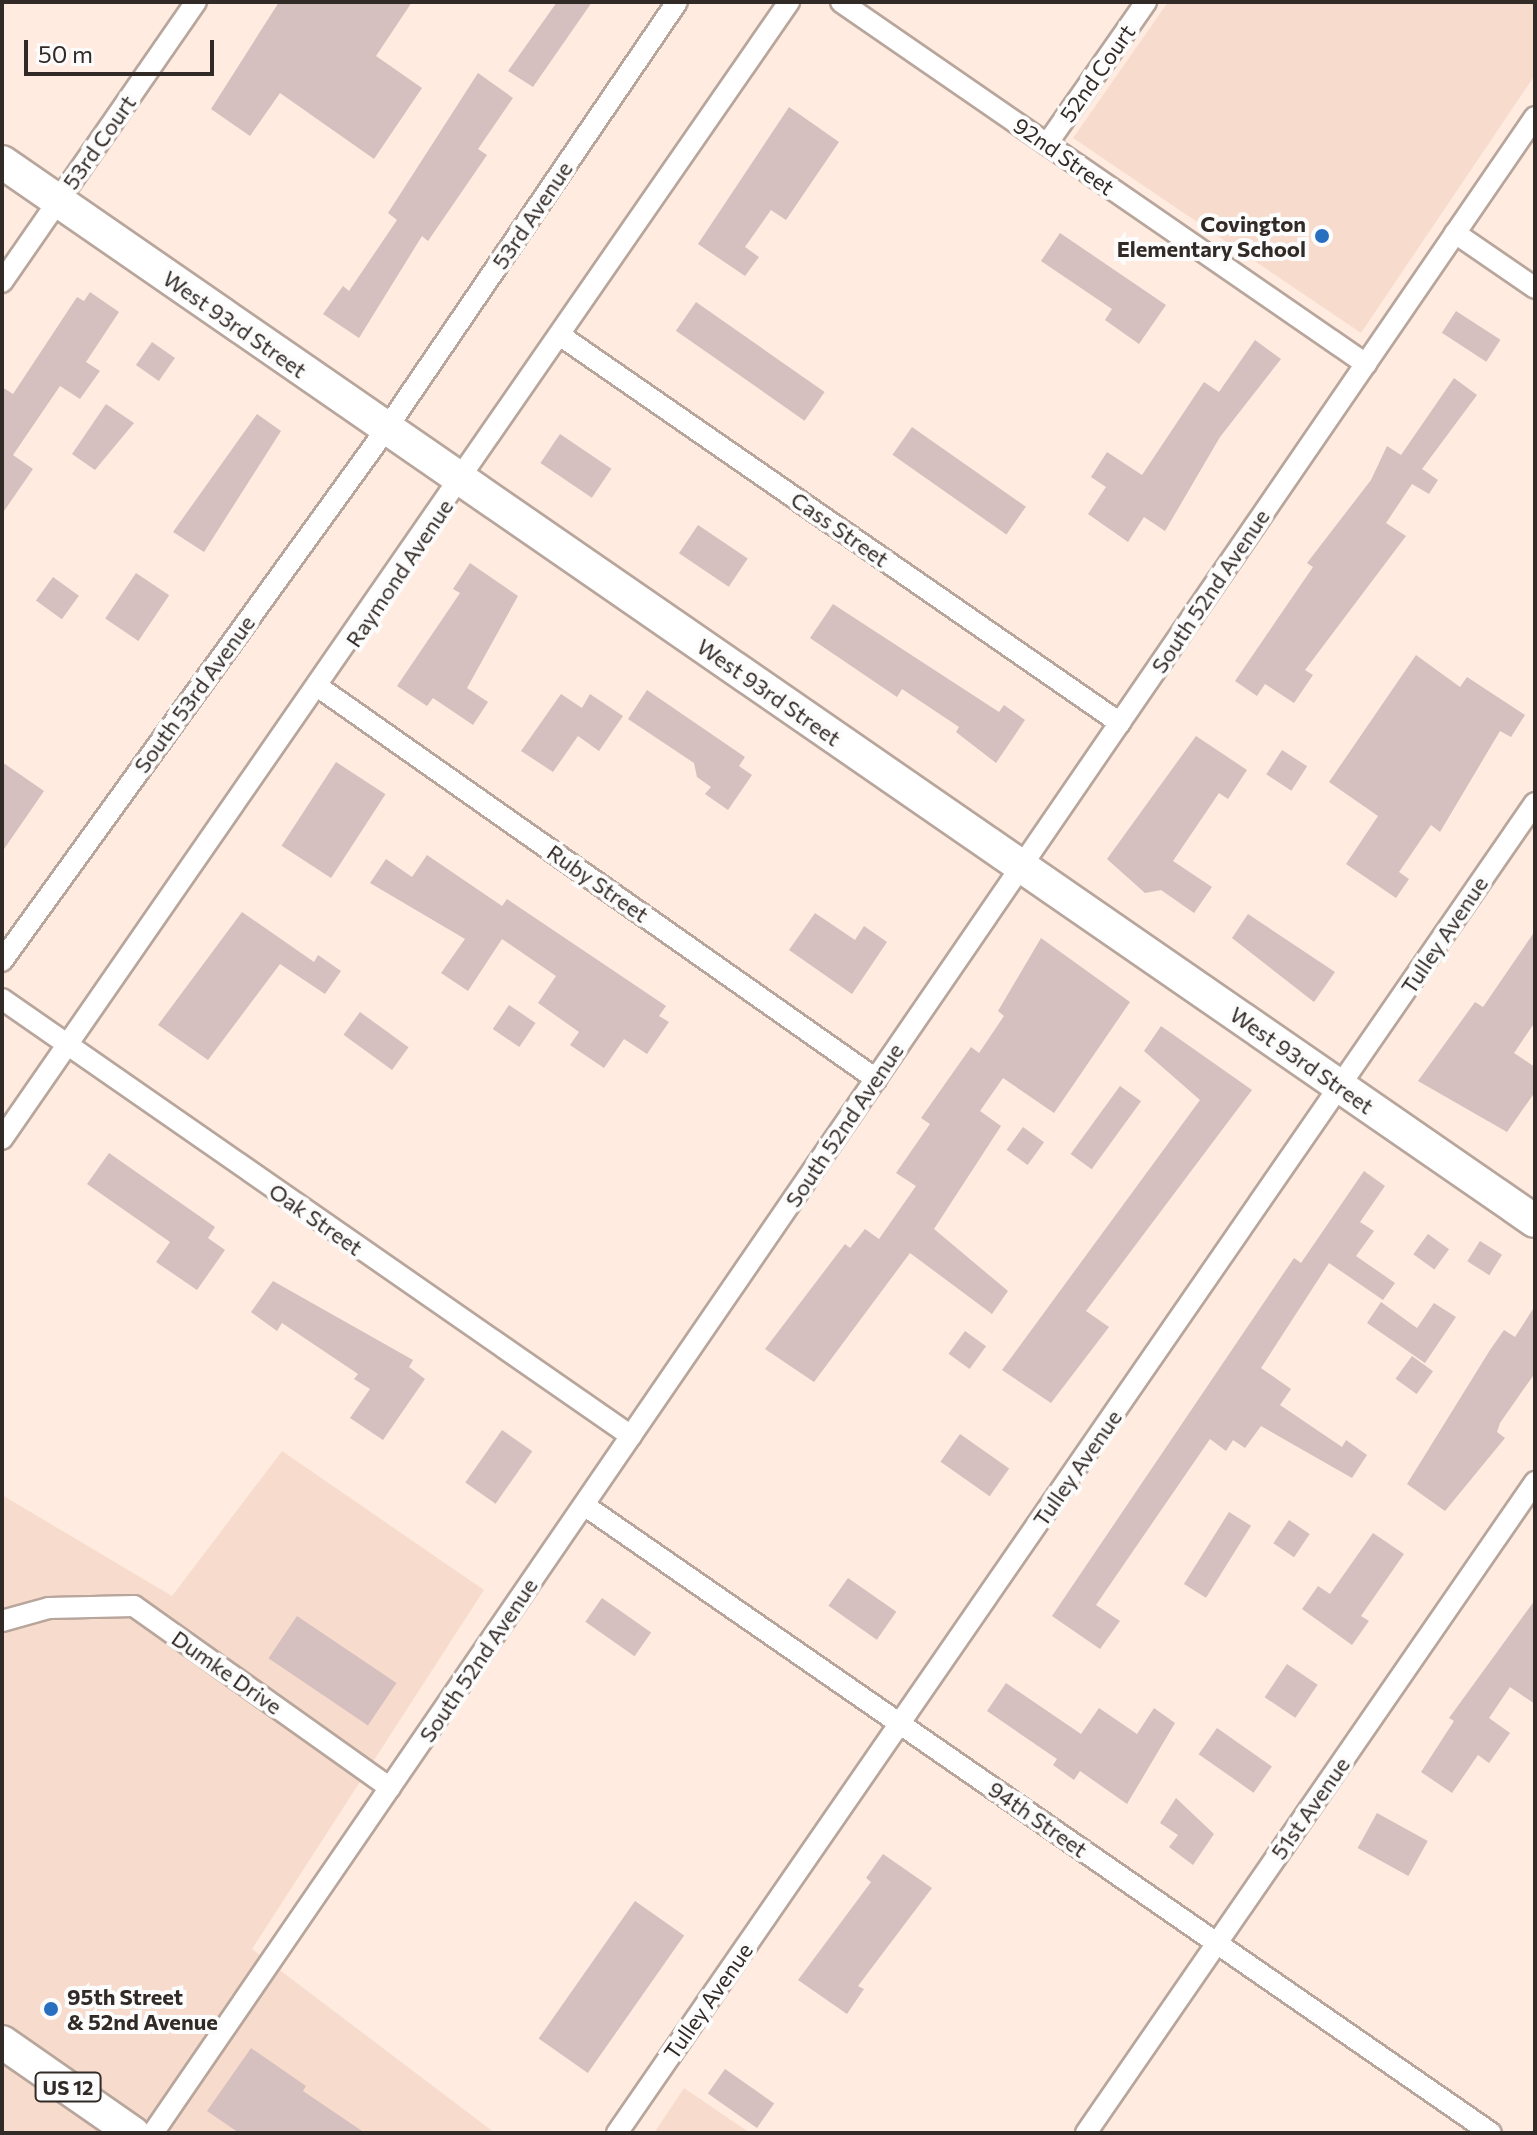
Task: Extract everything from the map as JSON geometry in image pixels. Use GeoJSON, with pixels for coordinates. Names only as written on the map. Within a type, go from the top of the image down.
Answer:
{"type":"FeatureCollection","features":[{"type":"Feature","properties":{"kind":"main road","name":"West 93rd Street"},"geometry":{"type":"LineString","coordinates":[[2,162],[1535,1221]]}},
{"type":"Feature","properties":{"kind":"main road","name":"US 12"},"geometry":{"type":"LineString","coordinates":[[2,2042],[133,2133]]}},
{"type":"Feature","properties":{"kind":"street","name":"53rd Court"},"geometry":{"type":"LineString","coordinates":[[2,282],[196,2]]}},
{"type":"Feature","properties":{"kind":"street","name":"53rd Avenue"},"geometry":{"type":"LineString","coordinates":[[387,428],[677,2]]}},
{"type":"Feature","properties":{"kind":"street","name":"Raymond Avenue"},"geometry":{"type":"LineString","coordinates":[[2,1139],[320,688],[789,2]]}},
{"type":"Feature","properties":{"kind":"street","name":"92nd Street"},"geometry":{"type":"LineString","coordinates":[[841,2],[1366,364]]}},
{"type":"Feature","properties":{"kind":"street","name":"52nd Court"},"geometry":{"type":"LineString","coordinates":[[1047,144],[1146,2]]}},
{"type":"Feature","properties":{"kind":"street","name":"South 52nd Avenue"},"geometry":{"type":"LineString","coordinates":[[153,2133],[1535,117]]}},
{"type":"Feature","properties":{"kind":"street"},"geometry":{"type":"LineString","coordinates":[[1455,233],[1535,288]]}},
{"type":"Feature","properties":{"kind":"street","name":"Cass Street"},"geometry":{"type":"LineString","coordinates":[[561,336],[1120,723]]}},
{"type":"Feature","properties":{"kind":"street","name":"South 53rd Avenue"},"geometry":{"type":"LineString","coordinates":[[2,961],[387,428]]}},
{"type":"Feature","properties":{"kind":"street","name":"Ruby Street"},"geometry":{"type":"LineString","coordinates":[[320,688],[876,1079]]}},
{"type":"Feature","properties":{"kind":"street","name":"Tulley Avenue"},"geometry":{"type":"LineString","coordinates":[[617,2133],[1535,803]]}},
{"type":"Feature","properties":{"kind":"street","name":"Oak Street"},"geometry":{"type":"LineString","coordinates":[[2,999],[631,1436]]}},
{"type":"Feature","properties":{"kind":"street","name":"51st Avenue"},"geometry":{"type":"LineString","coordinates":[[1086,2133],[1535,1482]]}},
{"type":"Feature","properties":{"kind":"street","name":"94th Street"},"geometry":{"type":"LineString","coordinates":[[584,1505],[1491,2133]]}},
{"type":"Feature","properties":{"kind":"street","name":"Dumke Drive"},"geometry":{"type":"LineString","coordinates":[[2,1621],[49,1608],[134,1606],[390,1788]]}},
{"type":"Feature","properties":{"kind":"shaded area","name":"Covington Elementary School"},"geometry":{"type":"Polygon","coordinates":[[[1168,2],[1535,2],[1535,75],[1361,333],[1073,138],[1168,2]]]}},
{"type":"Feature","properties":{"kind":"shaded area"},"geometry":{"type":"Polygon","coordinates":[[[282,1451],[484,1590],[252,1949],[495,2133],[2,2133],[2,1495],[172,1596],[282,1451]]]}},
{"type":"Feature","properties":{"kind":"shaded area"},"geometry":{"type":"Polygon","coordinates":[[[684,2088],[750,2133],[654,2133],[684,2088]]]}},
{"type":"Feature","properties":{"kind":"building"},"geometry":{"type":"Polygon","coordinates":[[[279,2],[412,2],[376,56],[422,88],[374,159],[280,93],[250,136],[211,109],[279,2]]]}},
{"type":"Feature","properties":{"kind":"building"},"geometry":{"type":"Polygon","coordinates":[[[557,2],[592,2],[533,87],[508,71],[557,2]]]}},
{"type":"Feature","properties":{"kind":"building"},"geometry":{"type":"Polygon","coordinates":[[[478,73],[513,98],[478,149],[487,155],[428,241],[422,236],[359,338],[323,314],[343,286],[349,291],[397,220],[388,213],[478,73]]]}},
{"type":"Feature","properties":{"kind":"building"},"geometry":{"type":"Polygon","coordinates":[[[789,107],[839,142],[786,220],[771,210],[745,247],[759,257],[745,276],[698,244],[789,107]]]}},
{"type":"Feature","properties":{"kind":"building"},"geometry":{"type":"Polygon","coordinates":[[[1060,233],[1166,305],[1139,344],[1105,320],[1112,309],[1041,261],[1060,233]]]}},
{"type":"Feature","properties":{"kind":"building"},"geometry":{"type":"Polygon","coordinates":[[[90,292],[119,312],[86,362],[100,371],[80,399],[60,386],[13,455],[33,469],[2,514],[2,387],[13,394],[77,297],[84,301],[90,292]]]}},
{"type":"Feature","properties":{"kind":"building"},"geometry":{"type":"Polygon","coordinates":[[[696,302],[825,392],[805,421],[676,331],[696,302]]]}},
{"type":"Feature","properties":{"kind":"building"},"geometry":{"type":"Polygon","coordinates":[[[1456,311],[1500,340],[1486,362],[1442,333],[1456,311]]]}},
{"type":"Feature","properties":{"kind":"building"},"geometry":{"type":"Polygon","coordinates":[[[1255,340],[1281,359],[1220,437],[1165,531],[1144,517],[1128,542],[1088,514],[1106,487],[1091,477],[1107,452],[1142,475],[1204,382],[1219,392],[1255,340]]]}},
{"type":"Feature","properties":{"kind":"building"},"geometry":{"type":"Polygon","coordinates":[[[152,342],[175,358],[159,381],[136,365],[152,342]]]}},
{"type":"Feature","properties":{"kind":"building"},"geometry":{"type":"Polygon","coordinates":[[[1454,378],[1477,395],[1422,469],[1438,480],[1429,494],[1412,484],[1386,523],[1406,536],[1305,670],[1313,675],[1294,703],[1265,684],[1257,696],[1235,681],[1313,567],[1307,563],[1371,480],[1387,446],[1401,455],[1454,378]]]}},
{"type":"Feature","properties":{"kind":"building"},"geometry":{"type":"Polygon","coordinates":[[[106,404],[134,423],[95,470],[72,454],[106,404]]]}},
{"type":"Feature","properties":{"kind":"building"},"geometry":{"type":"Polygon","coordinates":[[[257,414],[281,431],[204,552],[173,532],[257,414]]]}},
{"type":"Feature","properties":{"kind":"building"},"geometry":{"type":"Polygon","coordinates":[[[912,427],[1026,507],[1006,535],[892,455],[912,427]]]}},
{"type":"Feature","properties":{"kind":"building"},"geometry":{"type":"Polygon","coordinates":[[[560,434],[611,469],[592,498],[540,463],[560,434]]]}},
{"type":"Feature","properties":{"kind":"building"},"geometry":{"type":"Polygon","coordinates":[[[698,525],[748,559],[729,587],[679,553],[698,525]]]}},
{"type":"Feature","properties":{"kind":"building"},"geometry":{"type":"Polygon","coordinates":[[[470,563],[518,596],[467,688],[488,702],[473,725],[433,698],[427,706],[397,686],[460,593],[453,589],[470,563]]]}},
{"type":"Feature","properties":{"kind":"building"},"geometry":{"type":"Polygon","coordinates":[[[136,573],[169,595],[138,641],[105,619],[136,573]]]}},
{"type":"Feature","properties":{"kind":"building"},"geometry":{"type":"Polygon","coordinates":[[[53,577],[79,596],[62,619],[36,600],[53,577]]]}},
{"type":"Feature","properties":{"kind":"building"},"geometry":{"type":"Polygon","coordinates":[[[833,604],[999,712],[1004,705],[1025,720],[996,763],[956,732],[959,727],[902,689],[897,697],[810,638],[833,604]]]}},
{"type":"Feature","properties":{"kind":"building"},"geometry":{"type":"Polygon","coordinates":[[[1416,655],[1460,687],[1467,677],[1525,715],[1511,737],[1500,731],[1440,832],[1431,825],[1399,872],[1409,879],[1396,898],[1346,864],[1378,816],[1329,782],[1416,655]]]}},
{"type":"Feature","properties":{"kind":"building"},"geometry":{"type":"Polygon","coordinates":[[[647,690],[745,757],[739,766],[752,775],[728,810],[705,794],[711,787],[697,777],[694,763],[628,719],[647,690]]]}},
{"type":"Feature","properties":{"kind":"building"},"geometry":{"type":"Polygon","coordinates":[[[561,694],[582,708],[590,694],[623,716],[599,751],[578,736],[553,772],[521,751],[561,694]]]}},
{"type":"Feature","properties":{"kind":"building"},"geometry":{"type":"Polygon","coordinates":[[[1196,736],[1247,770],[1228,799],[1219,793],[1173,861],[1212,887],[1194,913],[1161,890],[1145,893],[1107,859],[1196,736]]]}},
{"type":"Feature","properties":{"kind":"building"},"geometry":{"type":"Polygon","coordinates":[[[1282,750],[1307,766],[1291,791],[1266,774],[1282,750]]]}},
{"type":"Feature","properties":{"kind":"building"},"geometry":{"type":"Polygon","coordinates":[[[2,762],[44,791],[2,852],[2,762]]]}},
{"type":"Feature","properties":{"kind":"building"},"geometry":{"type":"Polygon","coordinates":[[[336,762],[385,794],[331,878],[282,846],[336,762]]]}},
{"type":"Feature","properties":{"kind":"building"},"geometry":{"type":"Polygon","coordinates":[[[427,855],[502,906],[507,899],[666,1006],[659,1016],[669,1022],[647,1054],[624,1039],[604,1068],[570,1045],[579,1032],[538,1003],[556,976],[502,939],[468,991],[441,973],[465,939],[370,883],[386,859],[412,877],[427,855]]]}},
{"type":"Feature","properties":{"kind":"building"},"geometry":{"type":"Polygon","coordinates":[[[242,912],[314,962],[318,955],[341,971],[325,994],[280,964],[208,1060],[158,1025],[242,912]]]}},
{"type":"Feature","properties":{"kind":"building"},"geometry":{"type":"Polygon","coordinates":[[[815,913],[855,940],[864,926],[887,942],[852,994],[789,950],[815,913]]]}},
{"type":"Feature","properties":{"kind":"building"},"geometry":{"type":"Polygon","coordinates":[[[1248,914],[1335,972],[1314,1002],[1232,938],[1248,914]]]}},
{"type":"Feature","properties":{"kind":"building"},"geometry":{"type":"Polygon","coordinates":[[[1535,931],[1535,1022],[1514,1053],[1535,1067],[1535,1092],[1507,1132],[1418,1081],[1475,1002],[1483,1007],[1535,931]]]}},
{"type":"Feature","properties":{"kind":"building"},"geometry":{"type":"Polygon","coordinates":[[[1041,938],[1130,1002],[1054,1113],[1003,1078],[980,1111],[1001,1126],[934,1229],[1008,1291],[992,1314],[910,1253],[814,1382],[765,1349],[845,1244],[850,1248],[865,1229],[879,1239],[916,1186],[896,1173],[930,1124],[921,1118],[971,1047],[979,1053],[1004,1016],[998,1011],[1041,938]]]}},
{"type":"Feature","properties":{"kind":"building"},"geometry":{"type":"Polygon","coordinates":[[[509,1005],[536,1023],[519,1047],[493,1029],[509,1005]]]}},
{"type":"Feature","properties":{"kind":"building"},"geometry":{"type":"Polygon","coordinates":[[[360,1012],[409,1047],[392,1070],[344,1035],[360,1012]]]}},
{"type":"Feature","properties":{"kind":"building"},"geometry":{"type":"Polygon","coordinates":[[[1161,1026],[1252,1090],[1086,1311],[1109,1327],[1051,1403],[1002,1370],[1200,1100],[1144,1051],[1161,1026]]]}},
{"type":"Feature","properties":{"kind":"building"},"geometry":{"type":"Polygon","coordinates":[[[1120,1086],[1141,1101],[1092,1169],[1071,1154],[1120,1086]]]}},
{"type":"Feature","properties":{"kind":"building"},"geometry":{"type":"Polygon","coordinates":[[[1023,1127],[1044,1142],[1028,1165],[1007,1150],[1023,1127]]]}},
{"type":"Feature","properties":{"kind":"building"},"geometry":{"type":"Polygon","coordinates":[[[109,1153],[215,1227],[208,1238],[225,1250],[197,1290],[156,1262],[170,1242],[87,1184],[109,1153]]]}},
{"type":"Feature","properties":{"kind":"building"},"geometry":{"type":"Polygon","coordinates":[[[1364,1171],[1385,1186],[1360,1222],[1374,1231],[1356,1256],[1395,1283],[1383,1300],[1329,1263],[1261,1368],[1291,1389],[1280,1405],[1342,1447],[1346,1440],[1367,1455],[1352,1478],[1261,1426],[1245,1448],[1233,1440],[1226,1451],[1210,1439],[1096,1605],[1120,1621],[1100,1649],[1052,1616],[1294,1258],[1301,1263],[1364,1171]]]}},
{"type":"Feature","properties":{"kind":"building"},"geometry":{"type":"Polygon","coordinates":[[[1428,1234],[1449,1249],[1434,1270],[1413,1254],[1428,1234]]]}},
{"type":"Feature","properties":{"kind":"building"},"geometry":{"type":"Polygon","coordinates":[[[1480,1241],[1502,1255],[1489,1275],[1467,1261],[1480,1241]]]}},
{"type":"Feature","properties":{"kind":"building"},"geometry":{"type":"Polygon","coordinates":[[[273,1281],[413,1360],[409,1367],[425,1379],[383,1440],[350,1418],[370,1389],[354,1379],[358,1374],[282,1323],[277,1331],[251,1312],[273,1281]]]}},
{"type":"Feature","properties":{"kind":"building"},"geometry":{"type":"Polygon","coordinates":[[[1381,1302],[1417,1328],[1434,1303],[1456,1317],[1425,1363],[1367,1323],[1381,1302]]]}},
{"type":"Feature","properties":{"kind":"building"},"geometry":{"type":"Polygon","coordinates":[[[1535,1306],[1535,1373],[1500,1423],[1497,1432],[1505,1438],[1445,1511],[1407,1484],[1504,1330],[1515,1337],[1535,1306]]]}},
{"type":"Feature","properties":{"kind":"building"},"geometry":{"type":"Polygon","coordinates":[[[965,1331],[986,1346],[970,1369],[949,1354],[965,1331]]]}},
{"type":"Feature","properties":{"kind":"building"},"geometry":{"type":"Polygon","coordinates":[[[1412,1356],[1433,1371],[1417,1394],[1396,1379],[1412,1356]]]}},
{"type":"Feature","properties":{"kind":"building"},"geometry":{"type":"Polygon","coordinates":[[[502,1430],[532,1451],[496,1504],[465,1482],[502,1430]]]}},
{"type":"Feature","properties":{"kind":"building"},"geometry":{"type":"Polygon","coordinates":[[[960,1434],[1009,1468],[990,1496],[940,1462],[960,1434]]]}},
{"type":"Feature","properties":{"kind":"building"},"geometry":{"type":"Polygon","coordinates":[[[1229,1512],[1251,1526],[1206,1598],[1184,1584],[1229,1512]]]}},
{"type":"Feature","properties":{"kind":"building"},"geometry":{"type":"Polygon","coordinates":[[[1289,1520],[1310,1534],[1294,1557],[1273,1543],[1289,1520]]]}},
{"type":"Feature","properties":{"kind":"building"},"geometry":{"type":"Polygon","coordinates":[[[1373,1533],[1404,1554],[1361,1616],[1369,1621],[1352,1645],[1302,1609],[1318,1586],[1330,1594],[1373,1533]]]}},
{"type":"Feature","properties":{"kind":"building"},"geometry":{"type":"Polygon","coordinates":[[[848,1578],[896,1612],[877,1640],[828,1606],[848,1578]]]}},
{"type":"Feature","properties":{"kind":"building"},"geometry":{"type":"Polygon","coordinates":[[[602,1598],[651,1632],[635,1656],[585,1622],[602,1598]]]}},
{"type":"Feature","properties":{"kind":"building"},"geometry":{"type":"Polygon","coordinates":[[[1535,1600],[1535,1704],[1510,1687],[1489,1718],[1510,1733],[1489,1763],[1478,1755],[1452,1793],[1421,1772],[1454,1721],[1449,1718],[1535,1600]]]}},
{"type":"Feature","properties":{"kind":"building"},"geometry":{"type":"Polygon","coordinates":[[[297,1616],[396,1683],[368,1725],[268,1658],[297,1616]]]}},
{"type":"Feature","properties":{"kind":"building"},"geometry":{"type":"Polygon","coordinates":[[[1287,1664],[1318,1685],[1295,1718],[1265,1697],[1287,1664]]]}},
{"type":"Feature","properties":{"kind":"building"},"geometry":{"type":"Polygon","coordinates":[[[1006,1683],[1081,1734],[1099,1708],[1137,1734],[1154,1708],[1175,1723],[1127,1804],[1080,1771],[1074,1780],[1053,1765],[1057,1759],[987,1711],[1006,1683]]]}},
{"type":"Feature","properties":{"kind":"building"},"geometry":{"type":"Polygon","coordinates":[[[1217,1728],[1272,1766],[1254,1793],[1199,1754],[1217,1728]]]}},
{"type":"Feature","properties":{"kind":"building"},"geometry":{"type":"Polygon","coordinates":[[[1176,1798],[1214,1834],[1193,1865],[1169,1847],[1178,1835],[1160,1823],[1176,1798]]]}},
{"type":"Feature","properties":{"kind":"building"},"geometry":{"type":"Polygon","coordinates":[[[1377,1813],[1428,1841],[1408,1876],[1358,1848],[1377,1813]]]}},
{"type":"Feature","properties":{"kind":"building"},"geometry":{"type":"Polygon","coordinates":[[[883,1854],[932,1888],[858,1986],[864,1989],[847,2014],[798,1980],[871,1882],[866,1878],[883,1854]]]}},
{"type":"Feature","properties":{"kind":"building"},"geometry":{"type":"Polygon","coordinates":[[[635,1901],[684,1935],[588,2073],[539,2039],[635,1901]]]}},
{"type":"Feature","properties":{"kind":"building"},"geometry":{"type":"Polygon","coordinates":[[[251,2048],[306,2086],[303,2091],[365,2133],[239,2133],[207,2111],[251,2048]]]}},
{"type":"Feature","properties":{"kind":"building"},"geometry":{"type":"Polygon","coordinates":[[[725,2069],[774,2103],[757,2128],[708,2094],[725,2069]]]}},
{"type":"Feature","properties":{"kind":"place","name":"Covington Elementary School"},"geometry":{"type":"Point","coordinates":[1322,236]}},
{"type":"Feature","properties":{"kind":"place","name":"95th Street & 52nd Avenue"},"geometry":{"type":"Point","coordinates":[51,2009]}}]}
